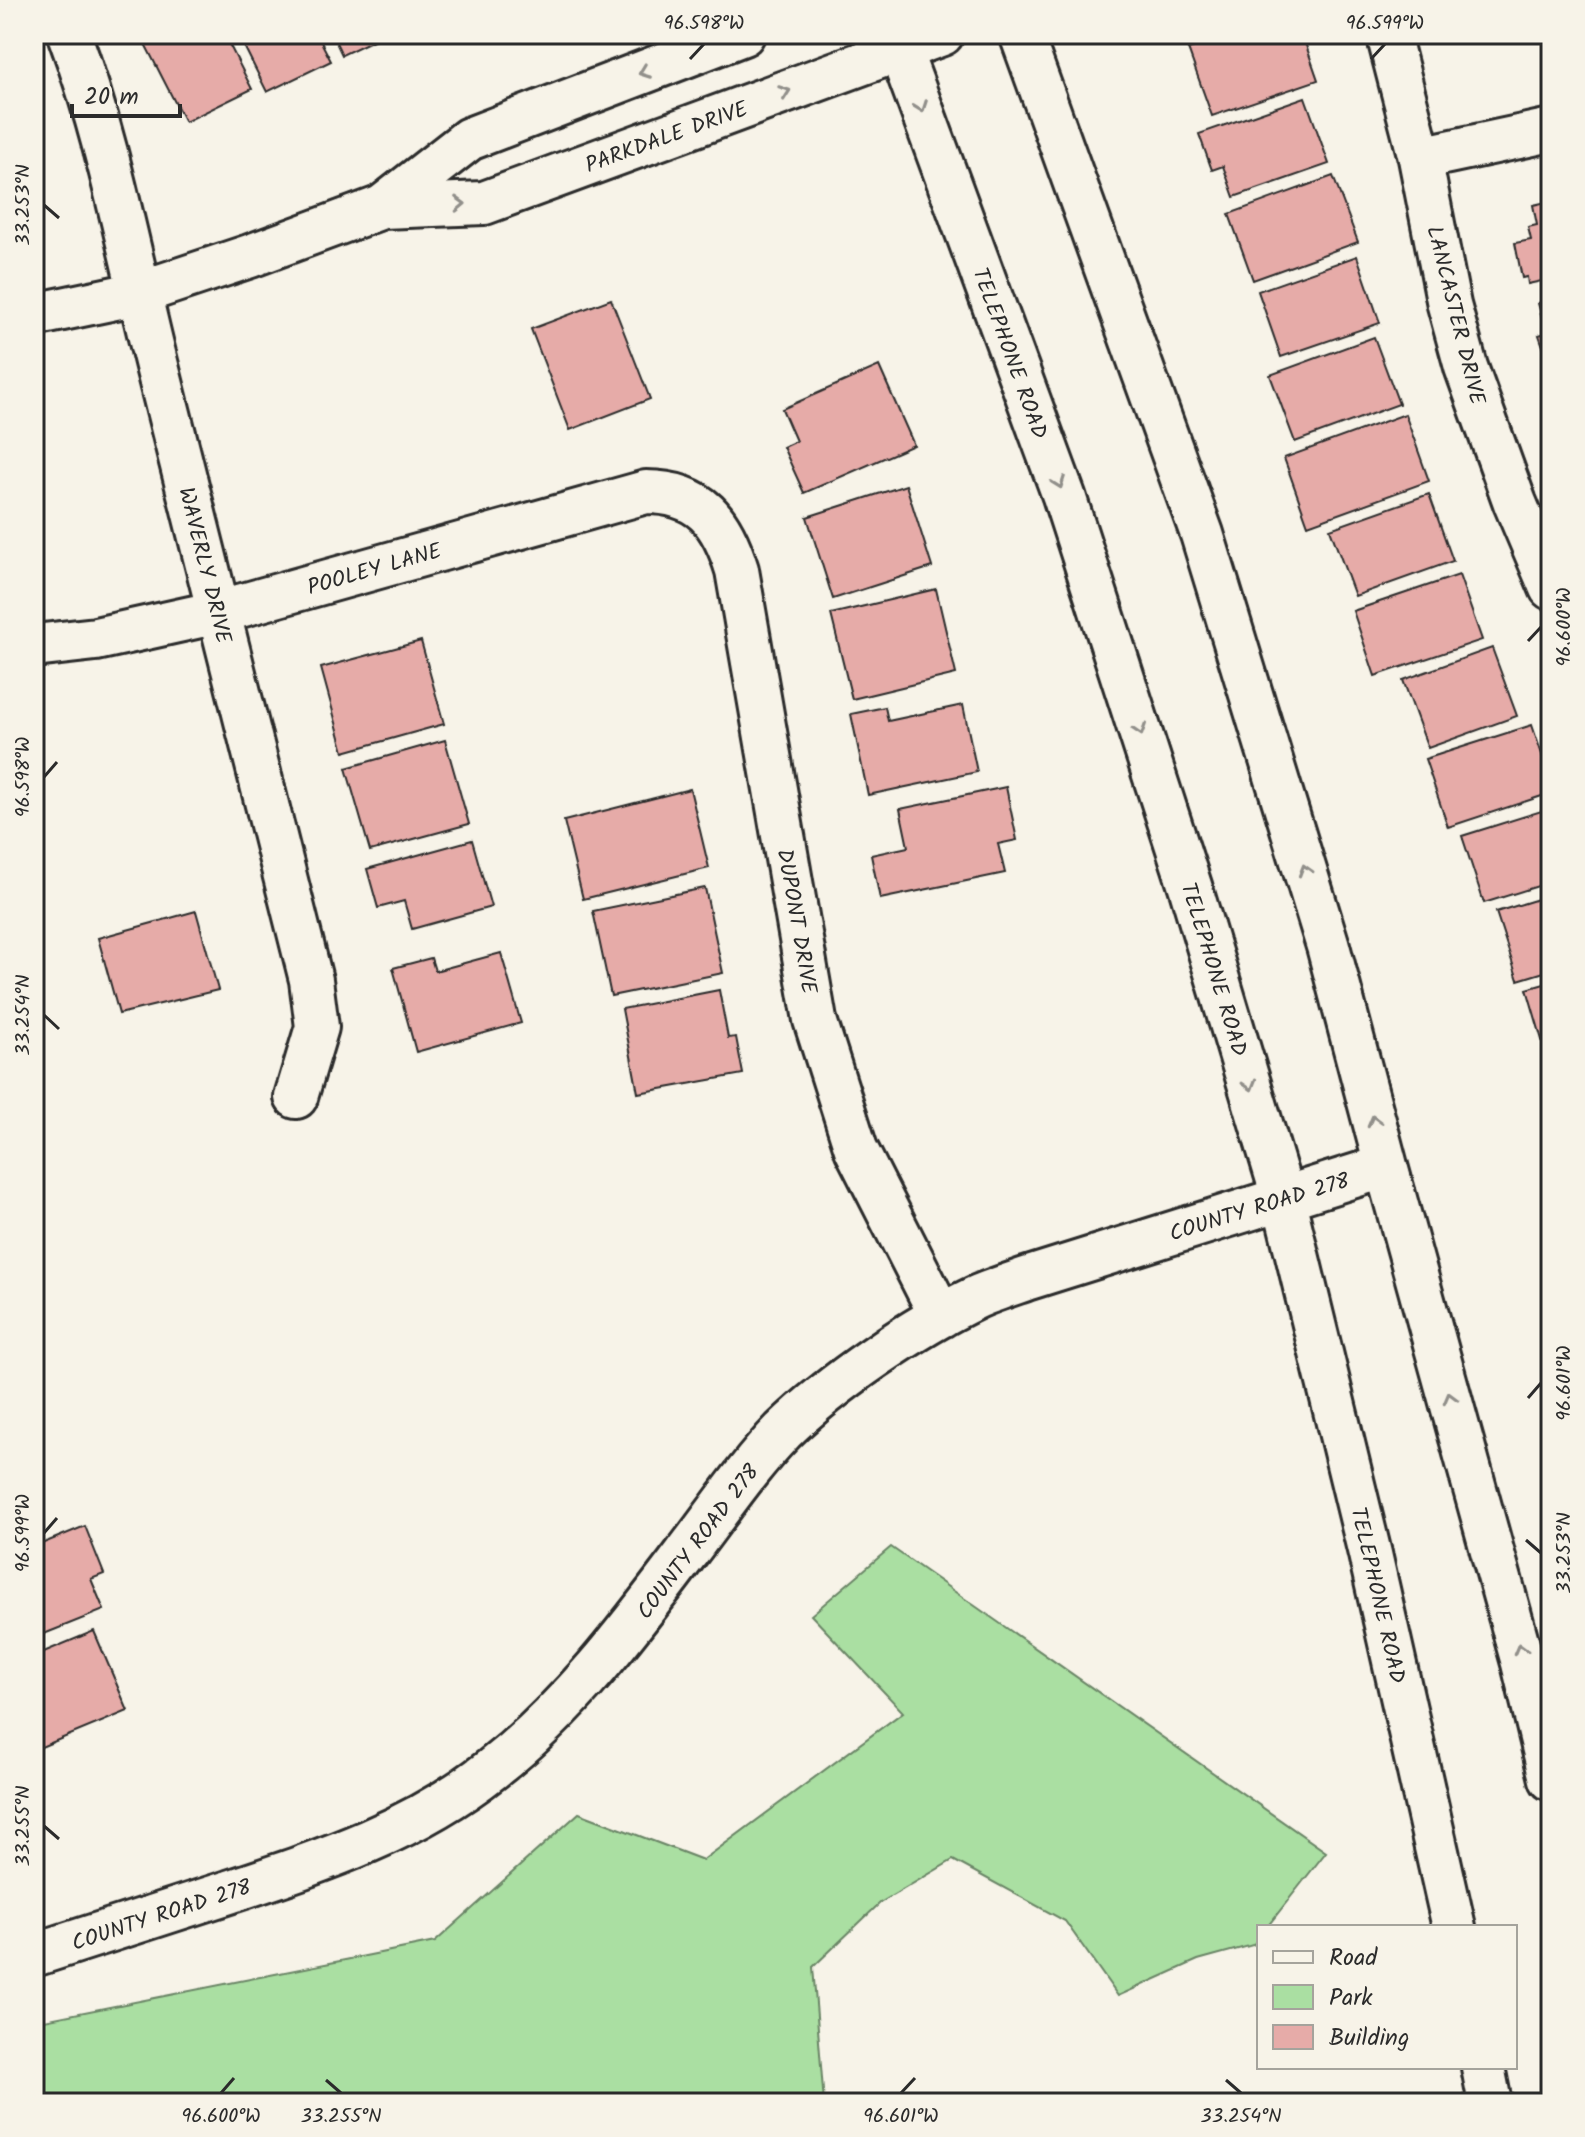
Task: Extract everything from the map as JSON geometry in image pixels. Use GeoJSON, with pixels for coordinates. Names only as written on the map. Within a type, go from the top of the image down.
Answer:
{"type":"FeatureCollection","features":[{"type":"Feature","properties":{"kind":"street","name":"WAVERLY DRIVE"},"geometry":{"type":"LineString","coordinates":[[69,34],[98,119],[316,1003],[317,1027],[296,1097]]}},
{"type":"Feature","properties":{"kind":"street","name":"PARKDALE DRIVE"},"geometry":{"type":"LineString","coordinates":[[34,315],[139,293],[382,207],[469,139],[743,34]]}},
{"type":"Feature","properties":{"kind":"street","name":"PARKDALE DRIVE"},"geometry":{"type":"LineString","coordinates":[[382,207],[484,203],[897,42],[942,34]]}},
{"type":"Feature","properties":{"kind":"street"},"geometry":{"type":"LineString","coordinates":[[1021,34],[1202,534],[1328,946],[1519,1647],[1551,1779]]}},
{"type":"Feature","properties":{"kind":"street","name":"LANCASTER DRIVE"},"geometry":{"type":"LineString","coordinates":[[1388,34],[1420,158],[1449,305],[1466,367],[1498,459],[1551,588]]}},
{"type":"Feature","properties":{"kind":"street","name":"TELEPHONE ROAD"},"geometry":{"type":"LineString","coordinates":[[897,42],[1064,496],[1191,889],[1283,1197],[1370,1554],[1454,1925]]}},
{"type":"Feature","properties":{"kind":"street"},"geometry":{"type":"LineString","coordinates":[[1420,158],[1551,130]]}},
{"type":"Feature","properties":{"kind":"street","name":"POOLEY LANE"},"geometry":{"type":"LineString","coordinates":[[34,646],[96,639],[218,612],[646,492],[670,492],[708,512]]}},
{"type":"Feature","properties":{"kind":"street","name":"DUPONT DRIVE"},"geometry":{"type":"LineString","coordinates":[[708,512],[729,545],[737,570],[815,1020],[829,1069],[856,1149],[941,1316]]}},
{"type":"Feature","properties":{"kind":"street","name":"COUNTY ROAD 278"},"geometry":{"type":"LineString","coordinates":[[34,1955],[321,1862],[368,1843],[412,1822],[492,1769],[591,1675],[621,1641],[726,1501],[782,1433],[850,1376],[941,1316],[980,1296],[1017,1283],[1386,1166]]}},
{"type":"Feature","properties":{"kind":"street"},"geometry":{"type":"LineString","coordinates":[[1483,2069],[1490,2103]]}},
{"type":"Feature","properties":{"kind":"green space"},"geometry":{"type":"Polygon","coordinates":[[[891,1547],[1326,1852],[1269,1925],[1257,1925],[1257,1940],[1253,1945],[1198,1960],[1118,1996],[1065,1921],[953,1860],[880,1903],[813,1967],[824,2103],[34,2103],[34,2022],[435,1942],[579,1813],[703,1860],[903,1712],[811,1615],[891,1547]]]}},
{"type":"Feature","properties":{"kind":"building"},"geometry":{"type":"Polygon","coordinates":[[[140,34],[224,34],[252,89],[185,122],[140,34]]]}},
{"type":"Feature","properties":{"kind":"building"},"geometry":{"type":"Polygon","coordinates":[[[238,34],[317,34],[331,61],[267,92],[238,34]]]}},
{"type":"Feature","properties":{"kind":"building"},"geometry":{"type":"Polygon","coordinates":[[[332,34],[386,34],[342,55],[332,34]]]}},
{"type":"Feature","properties":{"kind":"building"},"geometry":{"type":"Polygon","coordinates":[[[1231,34],[1302,34],[1318,80],[1212,116],[1188,49],[1231,34]]]}},
{"type":"Feature","properties":{"kind":"building"},"geometry":{"type":"Polygon","coordinates":[[[1515,34],[1536,34],[1518,41],[1515,34]]]}},
{"type":"Feature","properties":{"kind":"building"},"geometry":{"type":"Polygon","coordinates":[[[1305,97],[1329,164],[1234,197],[1223,166],[1212,170],[1199,134],[1305,97]]]}},
{"type":"Feature","properties":{"kind":"building"},"geometry":{"type":"Polygon","coordinates":[[[1333,176],[1358,242],[1253,280],[1229,214],[1333,176]]]}},
{"type":"Feature","properties":{"kind":"building"},"geometry":{"type":"Polygon","coordinates":[[[1551,201],[1551,279],[1528,284],[1527,277],[1522,278],[1515,243],[1531,240],[1528,227],[1537,225],[1533,205],[1551,201]]]}},
{"type":"Feature","properties":{"kind":"building"},"geometry":{"type":"Polygon","coordinates":[[[1357,256],[1380,323],[1281,357],[1258,291],[1357,256]]]}},
{"type":"Feature","properties":{"kind":"building"},"geometry":{"type":"Polygon","coordinates":[[[1551,298],[1551,369],[1539,335],[1546,333],[1538,303],[1551,298]]]}},
{"type":"Feature","properties":{"kind":"building"},"geometry":{"type":"Polygon","coordinates":[[[611,299],[650,399],[570,430],[531,329],[611,299]]]}},
{"type":"Feature","properties":{"kind":"building"},"geometry":{"type":"Polygon","coordinates":[[[1374,337],[1399,404],[1295,442],[1270,375],[1374,337]]]}},
{"type":"Feature","properties":{"kind":"building"},"geometry":{"type":"Polygon","coordinates":[[[879,366],[914,445],[804,493],[783,447],[796,441],[782,409],[879,366]]]}},
{"type":"Feature","properties":{"kind":"building"},"geometry":{"type":"Polygon","coordinates":[[[1405,414],[1429,481],[1308,525],[1284,458],[1405,414]]]}},
{"type":"Feature","properties":{"kind":"building"},"geometry":{"type":"Polygon","coordinates":[[[906,485],[932,567],[833,599],[807,517],[906,485]]]}},
{"type":"Feature","properties":{"kind":"building"},"geometry":{"type":"Polygon","coordinates":[[[1429,494],[1453,561],[1355,596],[1330,529],[1429,494]]]}},
{"type":"Feature","properties":{"kind":"building"},"geometry":{"type":"Polygon","coordinates":[[[1459,575],[1482,640],[1375,676],[1353,611],[1459,575]]]}},
{"type":"Feature","properties":{"kind":"building"},"geometry":{"type":"Polygon","coordinates":[[[936,589],[956,674],[852,699],[831,614],[936,589]]]}},
{"type":"Feature","properties":{"kind":"building"},"geometry":{"type":"Polygon","coordinates":[[[421,641],[444,724],[344,752],[321,668],[421,641]]]}},
{"type":"Feature","properties":{"kind":"building"},"geometry":{"type":"Polygon","coordinates":[[[1492,648],[1517,716],[1428,748],[1403,680],[1492,648]]]}},
{"type":"Feature","properties":{"kind":"building"},"geometry":{"type":"Polygon","coordinates":[[[963,705],[977,772],[868,795],[851,714],[885,707],[888,721],[963,705]]]}},
{"type":"Feature","properties":{"kind":"building"},"geometry":{"type":"Polygon","coordinates":[[[1532,725],[1551,781],[1551,793],[1448,827],[1425,759],[1532,725]]]}},
{"type":"Feature","properties":{"kind":"building"},"geometry":{"type":"Polygon","coordinates":[[[445,740],[469,824],[370,851],[346,768],[445,740]]]}},
{"type":"Feature","properties":{"kind":"building"},"geometry":{"type":"Polygon","coordinates":[[[1006,787],[1017,840],[998,844],[1005,873],[880,899],[871,855],[908,847],[900,809],[1006,787]]]}},
{"type":"Feature","properties":{"kind":"building"},"geometry":{"type":"Polygon","coordinates":[[[690,789],[709,868],[583,899],[564,821],[690,789]]]}},
{"type":"Feature","properties":{"kind":"building"},"geometry":{"type":"Polygon","coordinates":[[[1551,808],[1551,882],[1484,903],[1462,836],[1551,808]]]}},
{"type":"Feature","properties":{"kind":"building"},"geometry":{"type":"Polygon","coordinates":[[[472,840],[491,907],[412,929],[404,901],[378,908],[367,869],[472,840]]]}},
{"type":"Feature","properties":{"kind":"building"},"geometry":{"type":"Polygon","coordinates":[[[705,888],[723,973],[611,996],[593,911],[705,888]]]}},
{"type":"Feature","properties":{"kind":"building"},"geometry":{"type":"Polygon","coordinates":[[[1551,895],[1551,970],[1518,980],[1496,912],[1551,895]]]}},
{"type":"Feature","properties":{"kind":"building"},"geometry":{"type":"Polygon","coordinates":[[[196,911],[218,990],[119,1014],[98,938],[196,911]]]}},
{"type":"Feature","properties":{"kind":"building"},"geometry":{"type":"Polygon","coordinates":[[[501,953],[521,1023],[416,1052],[393,968],[431,958],[435,971],[501,953]]]}},
{"type":"Feature","properties":{"kind":"building"},"geometry":{"type":"Polygon","coordinates":[[[1551,982],[1551,1056],[1547,1057],[1527,989],[1551,982]]]}},
{"type":"Feature","properties":{"kind":"building"},"geometry":{"type":"Polygon","coordinates":[[[719,990],[728,1038],[736,1037],[743,1074],[638,1093],[622,1009],[719,990]]]}},
{"type":"Feature","properties":{"kind":"building"},"geometry":{"type":"Polygon","coordinates":[[[85,1526],[104,1574],[91,1579],[104,1610],[34,1638],[34,1547],[85,1526]]]}},
{"type":"Feature","properties":{"kind":"building"},"geometry":{"type":"Polygon","coordinates":[[[94,1631],[128,1711],[34,1750],[34,1656],[94,1631]]]}}]}
